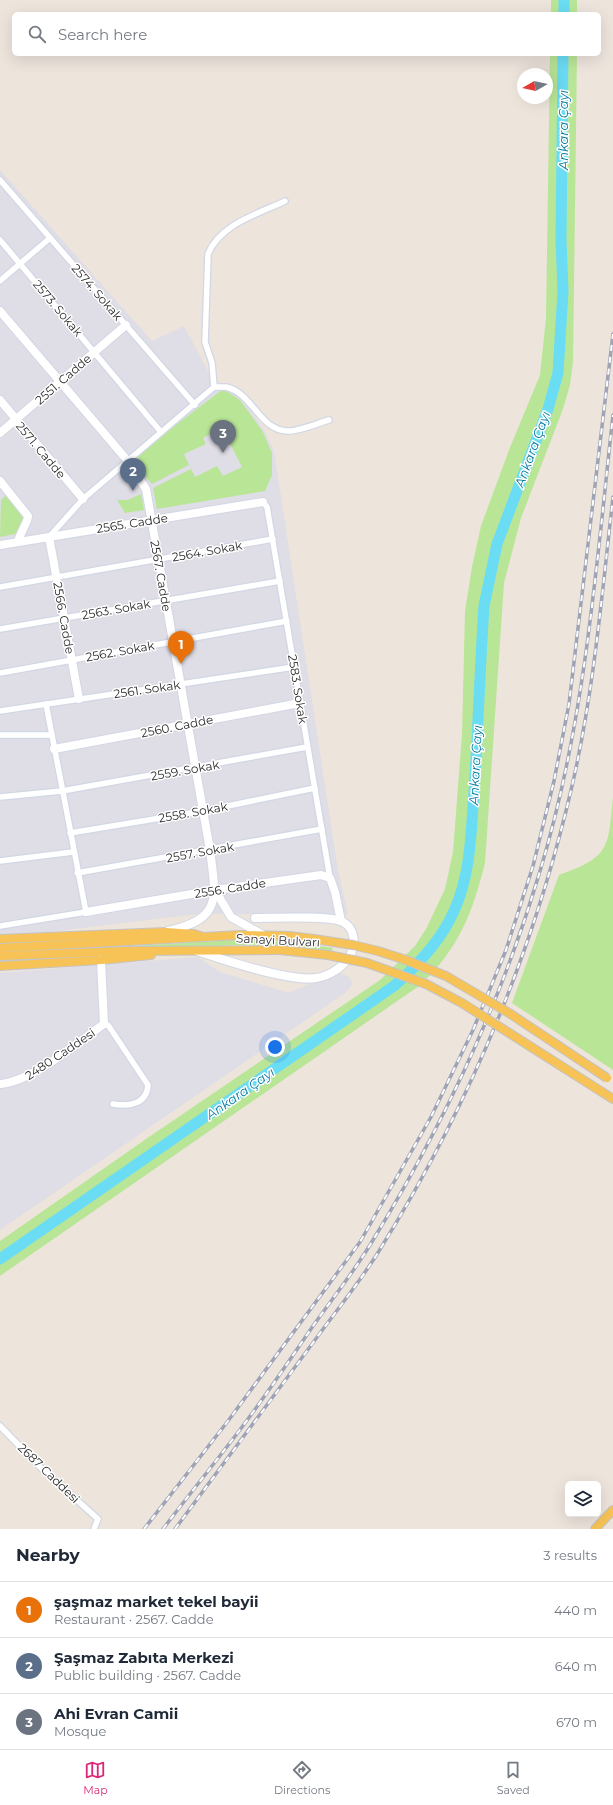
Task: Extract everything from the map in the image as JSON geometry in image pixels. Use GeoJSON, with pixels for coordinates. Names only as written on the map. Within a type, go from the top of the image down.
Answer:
{"type":"FeatureCollection","features":[{"type":"Feature","properties":{"kind":"main road"},"geometry":{"type":"LineString","coordinates":[[0,939],[166,932],[194,934],[204,938]]}},
{"type":"Feature","properties":{"kind":"main road","name":"Sanayi Bulvarı"},"geometry":{"type":"LineString","coordinates":[[0,948],[240,935],[263,935],[314,939],[353,945],[403,959],[446,976],[509,1013],[611,1080]]}},
{"type":"Feature","properties":{"kind":"main road","name":"Sanayi Bulvarı"},"geometry":{"type":"LineString","coordinates":[[0,956],[124,951],[159,952],[280,950],[348,959],[390,971],[426,984],[462,1003],[613,1099]]}},
{"type":"Feature","properties":{"kind":"main road"},"geometry":{"type":"LineString","coordinates":[[0,966],[143,957],[159,952]]}},
{"type":"Feature","properties":{"kind":"main road"},"geometry":{"type":"LineString","coordinates":[[596,1529],[613,1510]]}},
{"type":"Feature","properties":{"kind":"street","name":"2574. Sokak"},"geometry":{"type":"LineString","coordinates":[[0,180],[195,405]]}},
{"type":"Feature","properties":{"kind":"street"},"geometry":{"type":"LineString","coordinates":[[214,387],[212,363],[205,342],[208,254],[212,243],[225,230],[285,201]]}},
{"type":"Feature","properties":{"kind":"street"},"geometry":{"type":"LineString","coordinates":[[0,281],[50,238]]}},
{"type":"Feature","properties":{"kind":"street","name":"2573. Sokak"},"geometry":{"type":"LineString","coordinates":[[0,240],[161,432]]}},
{"type":"Feature","properties":{"kind":"street","name":"2567. Cadde"},"geometry":{"type":"LineString","coordinates":[[0,311],[127,460],[143,482],[146,489],[216,890]]}},
{"type":"Feature","properties":{"kind":"street","name":"2551. Cadde"},"geometry":{"type":"LineString","coordinates":[[0,433],[126,325]]}},
{"type":"Feature","properties":{"kind":"street"},"geometry":{"type":"LineString","coordinates":[[50,537],[83,499],[127,460],[195,405],[214,387],[227,387],[242,395],[265,421],[278,430],[289,432],[329,420]]}},
{"type":"Feature","properties":{"kind":"street","name":"2571. Cadde"},"geometry":{"type":"LineString","coordinates":[[0,400],[83,499]]}},
{"type":"Feature","properties":{"kind":"street"},"geometry":{"type":"LineString","coordinates":[[0,481],[28,516],[28,520],[20,533],[18,542]]}},
{"type":"Feature","properties":{"kind":"street","name":"2565. Cadde"},"geometry":{"type":"LineString","coordinates":[[0,545],[263,502]]}},
{"type":"Feature","properties":{"kind":"street","name":"2583. Sokak"},"geometry":{"type":"LineString","coordinates":[[263,502],[267,507],[273,539],[330,878]]}},
{"type":"Feature","properties":{"kind":"street","name":"2566. Cadde"},"geometry":{"type":"LineString","coordinates":[[50,537],[79,699]]}},
{"type":"Feature","properties":{"kind":"street","name":"2564. Sokak"},"geometry":{"type":"LineString","coordinates":[[0,587],[273,539]]}},
{"type":"Feature","properties":{"kind":"street","name":"2563. Sokak"},"geometry":{"type":"LineString","coordinates":[[0,629],[280,581]]}},
{"type":"Feature","properties":{"kind":"street","name":"2562. Sokak"},"geometry":{"type":"LineString","coordinates":[[0,673],[287,621]]}},
{"type":"Feature","properties":{"kind":"street","name":"2561. Sokak"},"geometry":{"type":"LineString","coordinates":[[0,711],[294,667]]}},
{"type":"Feature","properties":{"kind":"street","name":"2560. Cadde"},"geometry":{"type":"LineString","coordinates":[[54,749],[300,703]]}},
{"type":"Feature","properties":{"kind":"street"},"geometry":{"type":"LineString","coordinates":[[0,926],[86,912],[77,873],[46,704]]}},
{"type":"Feature","properties":{"kind":"street"},"geometry":{"type":"LineString","coordinates":[[0,735],[52,735]]}},
{"type":"Feature","properties":{"kind":"street","name":"2559. Sokak"},"geometry":{"type":"LineString","coordinates":[[0,797],[62,791],[196,769],[307,747]]}},
{"type":"Feature","properties":{"kind":"street","name":"2558. Sokak"},"geometry":{"type":"LineString","coordinates":[[70,833],[203,811],[315,788]]}},
{"type":"Feature","properties":{"kind":"street","name":"2557. Sokak"},"geometry":{"type":"LineString","coordinates":[[77,873],[322,829]]}},
{"type":"Feature","properties":{"kind":"street"},"geometry":{"type":"LineString","coordinates":[[0,861],[74,852]]}},
{"type":"Feature","properties":{"kind":"street","name":"2556. Cadde"},"geometry":{"type":"LineString","coordinates":[[86,912],[316,875],[327,876],[330,878]]}},
{"type":"Feature","properties":{"kind":"street"},"geometry":{"type":"LineString","coordinates":[[330,878],[335,892],[341,921]]}},
{"type":"Feature","properties":{"kind":"street"},"geometry":{"type":"LineString","coordinates":[[166,932],[184,928],[199,921],[211,906],[216,890]]}},
{"type":"Feature","properties":{"kind":"street"},"geometry":{"type":"LineString","coordinates":[[216,890],[231,917],[263,935]]}},
{"type":"Feature","properties":{"kind":"street"},"geometry":{"type":"LineString","coordinates":[[197,951],[218,958],[300,978],[318,978],[325,976],[337,969],[350,955],[354,935],[350,928],[341,921],[326,919],[255,918]]}},
{"type":"Feature","properties":{"kind":"street","name":"2480 Caddesi"},"geometry":{"type":"LineString","coordinates":[[0,1084],[14,1082],[30,1075],[104,1024],[101,960]]}},
{"type":"Feature","properties":{"kind":"street"},"geometry":{"type":"LineString","coordinates":[[104,1024],[108,1025],[148,1085],[147,1094],[142,1101],[129,1105],[113,1104]]}},
{"type":"Feature","properties":{"kind":"street","name":"2687 Caddesi"},"geometry":{"type":"LineString","coordinates":[[0,1426],[40,1467],[98,1519],[94,1529]]}},
{"type":"Feature","properties":{"kind":"shaded area"},"geometry":{"type":"Polygon","coordinates":[[[0,170],[152,341],[184,326],[210,375],[218,383],[241,397],[264,430],[274,451],[338,871],[348,914],[197,914],[0,938],[0,170]]]}},
{"type":"Feature","properties":{"kind":"shaded area"},"geometry":{"type":"Polygon","coordinates":[[[198,957],[220,972],[289,993],[336,972],[348,976],[353,984],[345,993],[0,1230],[0,973],[198,957]]]}},
{"type":"Feature","properties":{"kind":"green space"},"geometry":{"type":"Polygon","coordinates":[[[551,0],[577,0],[577,12],[551,12],[551,0]]]}},
{"type":"Feature","properties":{"kind":"green space"},"geometry":{"type":"Polygon","coordinates":[[[550,56],[577,56],[573,362],[570,385],[563,409],[521,518],[504,583],[485,863],[475,899],[462,930],[444,958],[419,986],[0,1276],[0,1241],[146,1139],[380,980],[415,946],[426,929],[445,889],[453,852],[462,734],[465,611],[472,567],[481,526],[509,450],[540,375],[546,318],[549,104],[553,104],[553,68],[550,68],[550,56]]]}},
{"type":"Feature","properties":{"kind":"green space"},"geometry":{"type":"Polygon","coordinates":[[[223,389],[240,400],[263,432],[272,453],[272,475],[265,491],[157,509],[153,488],[191,469],[195,477],[217,466],[223,476],[242,467],[222,428],[203,438],[206,444],[184,454],[189,465],[152,484],[130,460],[223,389]]]}},
{"type":"Feature","properties":{"kind":"green space"},"geometry":{"type":"Polygon","coordinates":[[[141,494],[144,510],[125,513],[117,500],[128,500],[141,494]]]}},
{"type":"Feature","properties":{"kind":"green space"},"geometry":{"type":"Polygon","coordinates":[[[6,495],[24,519],[15,534],[0,537],[1,500],[6,495]]]}},
{"type":"Feature","properties":{"kind":"green space"},"geometry":{"type":"Polygon","coordinates":[[[613,797],[613,1070],[512,1003],[559,875],[576,869],[589,862],[598,856],[604,848],[610,828],[613,797]]]}},
{"type":"Feature","properties":{"kind":"green space"},"geometry":{"type":"Polygon","coordinates":[[[234,940],[292,942],[333,948],[332,951],[272,945],[233,945],[0,960],[0,954],[234,940]]]}},
{"type":"Feature","properties":{"kind":"waterway","name":"Ankara Çayı"},"geometry":{"type":"LineString","coordinates":[[564,0],[564,12]]}},
{"type":"Feature","properties":{"kind":"waterway","name":"Ankara Çayı"},"geometry":{"type":"LineString","coordinates":[[0,1259],[394,986],[412,970],[428,952],[449,922],[460,897],[464,882],[471,837],[484,606],[497,544],[548,409],[558,373],[563,291],[561,240],[563,56]]}},
{"type":"Feature","properties":{"kind":"railway"},"geometry":{"type":"LineString","coordinates":[[144,1529],[228,1421],[360,1242],[431,1117],[473,1030],[506,950],[533,866],[554,781],[569,704],[613,334]]}},
{"type":"Feature","properties":{"kind":"railway"},"geometry":{"type":"LineString","coordinates":[[163,1529],[249,1418],[350,1276],[363,1255],[396,1201],[445,1110],[467,1064],[507,969],[540,871],[568,759],[587,645],[613,415]]}},
{"type":"Feature","properties":{"kind":"railway"},"geometry":{"type":"LineString","coordinates":[[175,1529],[372,1263],[411,1197],[441,1141],[469,1085],[495,1027],[518,968],[538,908],[572,786],[580,750],[592,678],[613,497]]}},
{"type":"Feature","properties":{"kind":"place","name":"Ahi Evran Camii"},"geometry":{"type":"Point","coordinates":[223,453]}},
{"type":"Feature","properties":{"kind":"place","name":"Şaşmaz Zabıta Merkezi"},"geometry":{"type":"Point","coordinates":[133,491]}},
{"type":"Feature","properties":{"kind":"place","name":"şaşmaz market tekel bayii"},"geometry":{"type":"Point","coordinates":[181,664]}}]}
